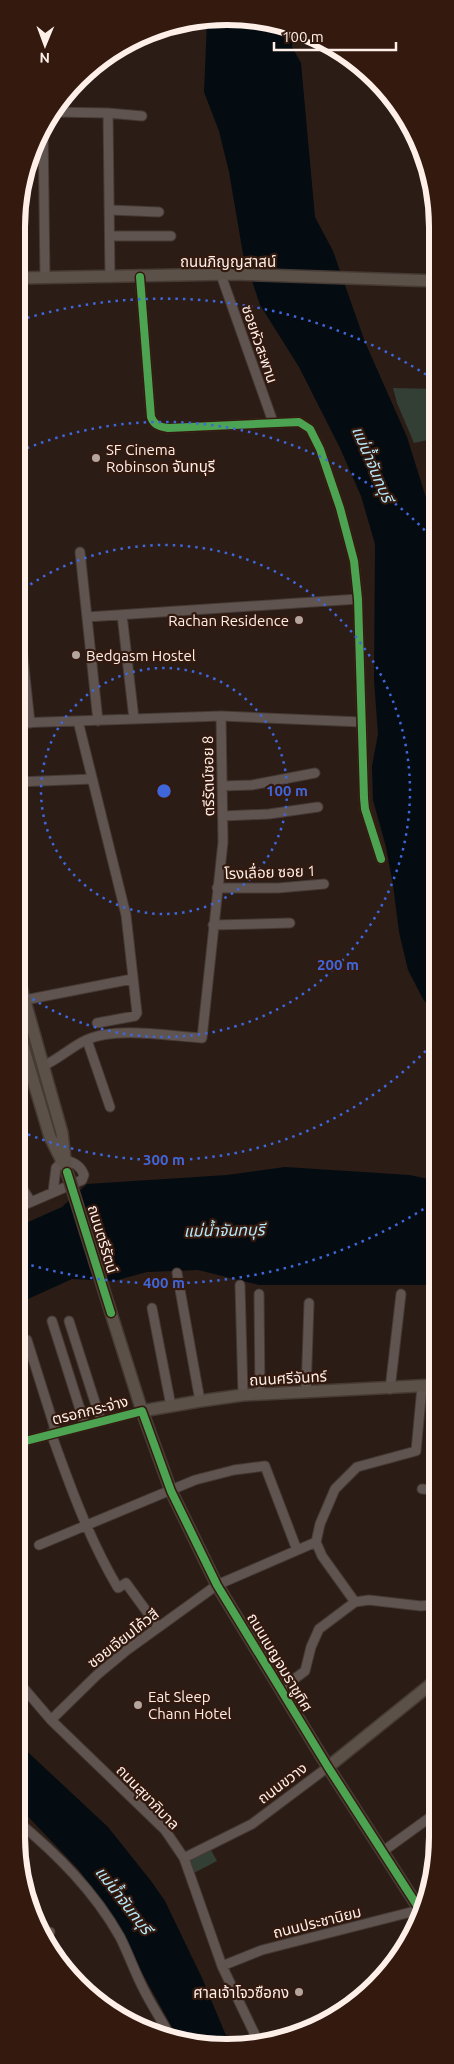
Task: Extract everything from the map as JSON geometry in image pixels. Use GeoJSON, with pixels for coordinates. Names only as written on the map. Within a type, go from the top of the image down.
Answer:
{"type":"FeatureCollection","features":[{"type":"Feature","properties":{"kind":"street"},"geometry":{"type":"LineString","coordinates":[[61,112],[142,116]]}},
{"type":"Feature","properties":{"kind":"street"},"geometry":{"type":"LineString","coordinates":[[108,113],[110,277]]}},
{"type":"Feature","properties":{"kind":"street"},"geometry":{"type":"LineString","coordinates":[[43,144],[45,278]]}},
{"type":"Feature","properties":{"kind":"street"},"geometry":{"type":"LineString","coordinates":[[110,210],[159,212]]}},
{"type":"Feature","properties":{"kind":"street"},"geometry":{"type":"LineString","coordinates":[[110,236],[171,236]]}},
{"type":"Feature","properties":{"kind":"street","name":"ถนนภิญญสาสน์"},"geometry":{"type":"LineString","coordinates":[[25,278],[227,274],[429,281]]}},
{"type":"Feature","properties":{"kind":"street","name":"ซอยหัวสะพาน"},"geometry":{"type":"LineString","coordinates":[[227,274],[273,422]]}},
{"type":"Feature","properties":{"kind":"street"},"geometry":{"type":"LineString","coordinates":[[140,277],[151,417],[154,424],[168,428],[300,422],[305,424],[314,436],[346,528],[354,561],[358,599],[365,809],[381,859]]}},
{"type":"Feature","properties":{"kind":"street"},"geometry":{"type":"LineString","coordinates":[[80,552],[98,721]]}},
{"type":"Feature","properties":{"kind":"street"},"geometry":{"type":"LineString","coordinates":[[87,617],[358,599]]}},
{"type":"Feature","properties":{"kind":"street"},"geometry":{"type":"LineString","coordinates":[[122,615],[134,719]]}},
{"type":"Feature","properties":{"kind":"street"},"geometry":{"type":"LineString","coordinates":[[25,676],[30,723]]}},
{"type":"Feature","properties":{"kind":"street"},"geometry":{"type":"LineString","coordinates":[[221,716],[361,722]]}},
{"type":"Feature","properties":{"kind":"street","name":"ตรีรัตน์ซอย 8"},"geometry":{"type":"LineString","coordinates":[[25,723],[221,716],[223,842],[202,1038],[146,1033],[119,1033],[87,1040]]}},
{"type":"Feature","properties":{"kind":"street"},"geometry":{"type":"LineString","coordinates":[[78,721],[126,915],[137,1015],[97,1023]]}},
{"type":"Feature","properties":{"kind":"street"},"geometry":{"type":"LineString","coordinates":[[222,786],[252,785],[315,773]]}},
{"type":"Feature","properties":{"kind":"street"},"geometry":{"type":"LineString","coordinates":[[25,782],[92,779]]}},
{"type":"Feature","properties":{"kind":"street"},"geometry":{"type":"LineString","coordinates":[[223,816],[269,814],[318,807]]}},
{"type":"Feature","properties":{"kind":"street","name":"โรงเลื่อย ซอย 1"},"geometry":{"type":"LineString","coordinates":[[217,888],[278,888],[324,884]]}},
{"type":"Feature","properties":{"kind":"street"},"geometry":{"type":"LineString","coordinates":[[214,925],[290,923]]}},
{"type":"Feature","properties":{"kind":"street"},"geometry":{"type":"LineString","coordinates":[[25,1000],[132,979]]}},
{"type":"Feature","properties":{"kind":"street","name":"ถนนตรีรัตน์"},"geometry":{"type":"LineString","coordinates":[[25,1000],[62,1133],[65,1166]]}},
{"type":"Feature","properties":{"kind":"street"},"geometry":{"type":"LineString","coordinates":[[43,1066],[87,1040],[110,1107]]}},
{"type":"Feature","properties":{"kind":"street","name":"ถนนตรีรัตน์"},"geometry":{"type":"LineString","coordinates":[[25,1070],[50,1137],[65,1166],[142,1411]]}},
{"type":"Feature","properties":{"kind":"street"},"geometry":{"type":"LineString","coordinates":[[25,1205],[53,1192],[83,1178],[83,1173],[78,1165],[56,1168],[53,1192]]}},
{"type":"Feature","properties":{"kind":"street"},"geometry":{"type":"LineString","coordinates":[[25,1193],[31,1202]]}},
{"type":"Feature","properties":{"kind":"street"},"geometry":{"type":"LineString","coordinates":[[176,1273],[200,1400]]}},
{"type":"Feature","properties":{"kind":"street"},"geometry":{"type":"LineString","coordinates":[[240,1285],[243,1395]]}},
{"type":"Feature","properties":{"kind":"street"},"geometry":{"type":"LineString","coordinates":[[259,1294],[260,1394]]}},
{"type":"Feature","properties":{"kind":"street"},"geometry":{"type":"LineString","coordinates":[[390,1389],[401,1294]]}},
{"type":"Feature","properties":{"kind":"street"},"geometry":{"type":"LineString","coordinates":[[306,1392],[309,1303]]}},
{"type":"Feature","properties":{"kind":"street"},"geometry":{"type":"LineString","coordinates":[[152,1308],[171,1406]]}},
{"type":"Feature","properties":{"kind":"street"},"geometry":{"type":"LineString","coordinates":[[52,1321],[85,1425]]}},
{"type":"Feature","properties":{"kind":"street"},"geometry":{"type":"LineString","coordinates":[[69,1321],[101,1421]]}},
{"type":"Feature","properties":{"kind":"street"},"geometry":{"type":"LineString","coordinates":[[27,1340],[53,1433],[96,1548],[118,1588],[126,1583],[158,1627]]}},
{"type":"Feature","properties":{"kind":"street","name":"ถนนศรีจันทร์"},"geometry":{"type":"LineString","coordinates":[[142,1411],[200,1400],[243,1395],[429,1386]]}},
{"type":"Feature","properties":{"kind":"street"},"geometry":{"type":"LineString","coordinates":[[355,1602],[322,1556],[316,1542],[320,1524],[335,1489],[357,1468],[416,1451],[422,1387]]}},
{"type":"Feature","properties":{"kind":"street","name":"ตรอกกระจ่าง"},"geometry":{"type":"LineString","coordinates":[[25,1441],[142,1411]]}},
{"type":"Feature","properties":{"kind":"street","name":"ถนนเบญจมราชูทิศ"},"geometry":{"type":"LineString","coordinates":[[142,1411],[171,1491],[217,1585],[328,1767],[417,1905]]}},
{"type":"Feature","properties":{"kind":"street"},"geometry":{"type":"LineString","coordinates":[[39,1545],[195,1480],[216,1474],[265,1466],[297,1550]]}},
{"type":"Feature","properties":{"kind":"street"},"geometry":{"type":"LineString","coordinates":[[422,1489],[429,1490]]}},
{"type":"Feature","properties":{"kind":"street","name":"ซอยเจียมโค้วสี"},"geometry":{"type":"LineString","coordinates":[[50,1720],[98,1674],[158,1627],[217,1585],[316,1542]]}},
{"type":"Feature","properties":{"kind":"street"},"geometry":{"type":"LineString","coordinates":[[281,1689],[305,1671],[311,1647],[319,1630],[355,1602],[370,1600],[422,1606],[429,1605]]}},
{"type":"Feature","properties":{"kind":"street","name":"ถนนขวาง"},"geometry":{"type":"LineString","coordinates":[[184,1858],[252,1824],[328,1767],[429,1686]]}},
{"type":"Feature","properties":{"kind":"street","name":"ถนนสุขาภิบาล"},"geometry":{"type":"LineString","coordinates":[[25,1690],[50,1720],[165,1830],[184,1858],[222,1966],[256,2037]]}},
{"type":"Feature","properties":{"kind":"street"},"geometry":{"type":"LineString","coordinates":[[382,1852],[429,1818]]}},
{"type":"Feature","properties":{"kind":"street"},"geometry":{"type":"LineString","coordinates":[[25,1828],[76,1875],[102,1909],[120,1938],[142,1986],[166,2029]]}},
{"type":"Feature","properties":{"kind":"street","name":"ถนนประชานิยม"},"geometry":{"type":"LineString","coordinates":[[222,1966],[262,1950],[414,1913]]}},
{"type":"Feature","properties":{"kind":"green space"},"geometry":{"type":"Polygon","coordinates":[[[393,388],[429,389],[429,440],[414,443],[397,403],[393,388]]]}},
{"type":"Feature","properties":{"kind":"green space"},"geometry":{"type":"Polygon","coordinates":[[[211,1850],[217,1861],[194,1873],[190,1863],[191,1860],[211,1850]]]}},
{"type":"Feature","properties":{"kind":"water","name":"แม่น้ำจันทบุรี"},"geometry":{"type":"Polygon","coordinates":[[[240,25],[266,29],[293,36],[292,47],[301,63],[315,217],[333,251],[365,342],[407,437],[429,507],[429,1007],[408,970],[399,932],[386,847],[373,800],[372,766],[378,734],[374,680],[375,544],[361,496],[340,448],[299,367],[260,305],[243,254],[229,172],[219,131],[204,92],[207,26],[240,25]]]}},
{"type":"Feature","properties":{"kind":"water","name":"แม่น้ำจันทบุรี"},"geometry":{"type":"Polygon","coordinates":[[[285,1167],[410,1175],[429,1179],[429,1285],[259,1285],[198,1270],[147,1272],[114,1281],[72,1279],[25,1300],[25,1223],[62,1207],[87,1184],[227,1175],[285,1167]]]}},
{"type":"Feature","properties":{"kind":"water","name":"แม่น้ำจันทบุรี"},"geometry":{"type":"Polygon","coordinates":[[[25,1749],[108,1827],[165,1901],[202,1978],[227,2039],[214,2039],[175,2032],[103,1902],[78,1869],[25,1813],[25,1749]]]}},
{"type":"Feature","properties":{"kind":"cycle path"},"geometry":{"type":"LineString","coordinates":[[140,277],[151,417],[156,424],[168,428],[299,422],[310,429],[320,449],[340,508],[354,561],[358,599],[364,798],[365,809],[381,859]]}},
{"type":"Feature","properties":{"kind":"cycle path"},"geometry":{"type":"LineString","coordinates":[[67,1172],[111,1313]]}},
{"type":"Feature","properties":{"kind":"cycle path"},"geometry":{"type":"LineString","coordinates":[[25,1441],[142,1411],[171,1491],[217,1585],[328,1767],[417,1905]]}},
{"type":"Feature","properties":{"kind":"place","name":"SF Cinema Robinson จันทบุรี"},"geometry":{"type":"Point","coordinates":[96,458]}},
{"type":"Feature","properties":{"kind":"place","name":"Rachan Residence"},"geometry":{"type":"Point","coordinates":[299,620]}},
{"type":"Feature","properties":{"kind":"place","name":"Bedgasm Hostel"},"geometry":{"type":"Point","coordinates":[76,655]}},
{"type":"Feature","properties":{"kind":"place","name":"Eat Sleep Chann Hotel"},"geometry":{"type":"Point","coordinates":[138,1705]}},
{"type":"Feature","properties":{"kind":"place","name":"ศาลเจ้าโจวซือกง"},"geometry":{"type":"Point","coordinates":[299,1992]}}]}
